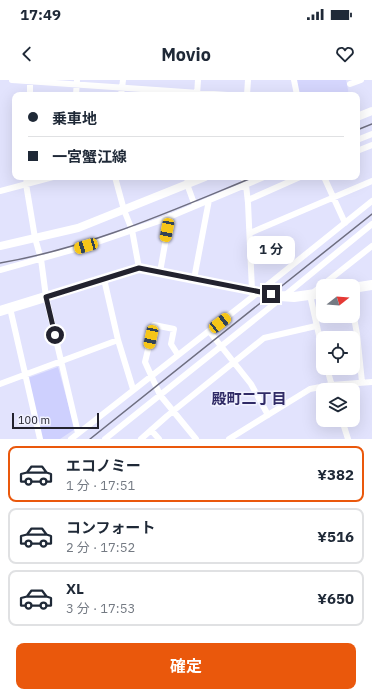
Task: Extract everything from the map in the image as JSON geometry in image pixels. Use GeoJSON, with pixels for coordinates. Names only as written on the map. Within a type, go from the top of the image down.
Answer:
{"type":"FeatureCollection","features":[{"type":"Feature","properties":{"kind":"main road"},"geometry":{"type":"LineString","coordinates":[[5,310],[139,268],[284,296],[294,297],[316,295]]}},
{"type":"Feature","properties":{"kind":"main road"},"geometry":{"type":"LineString","coordinates":[[360,287],[372,285]]}},
{"type":"Feature","properties":{"kind":"street"},"geometry":{"type":"LineString","coordinates":[[12,80],[77,82],[155,92]]}},
{"type":"Feature","properties":{"kind":"street"},"geometry":{"type":"LineString","coordinates":[[121,92],[123,80]]}},
{"type":"Feature","properties":{"kind":"street"},"geometry":{"type":"LineString","coordinates":[[198,80],[198,92]]}},
{"type":"Feature","properties":{"kind":"street"},"geometry":{"type":"LineString","coordinates":[[248,80],[248,92]]}},
{"type":"Feature","properties":{"kind":"street"},"geometry":{"type":"LineString","coordinates":[[294,80],[296,92]]}},
{"type":"Feature","properties":{"kind":"street"},"geometry":{"type":"LineString","coordinates":[[350,84],[361,80]]}},
{"type":"Feature","properties":{"kind":"street"},"geometry":{"type":"LineString","coordinates":[[30,81],[30,92]]}},
{"type":"Feature","properties":{"kind":"street"},"geometry":{"type":"LineString","coordinates":[[76,92],[77,82]]}},
{"type":"Feature","properties":{"kind":"street"},"geometry":{"type":"LineString","coordinates":[[360,116],[372,111]]}},
{"type":"Feature","properties":{"kind":"street"},"geometry":{"type":"LineString","coordinates":[[360,139],[372,134]]}},
{"type":"Feature","properties":{"kind":"street"},"geometry":{"type":"LineString","coordinates":[[360,150],[372,145]]}},
{"type":"Feature","properties":{"kind":"street"},"geometry":{"type":"LineString","coordinates":[[26,180],[46,297],[78,433]]}},
{"type":"Feature","properties":{"kind":"street"},"geometry":{"type":"LineString","coordinates":[[0,191],[41,180]]}},
{"type":"Feature","properties":{"kind":"street"},"geometry":{"type":"LineString","coordinates":[[117,180],[124,210],[132,230],[139,268]]}},
{"type":"Feature","properties":{"kind":"street"},"geometry":{"type":"LineString","coordinates":[[244,180],[248,200],[256,290]]}},
{"type":"Feature","properties":{"kind":"street"},"geometry":{"type":"LineString","coordinates":[[0,270],[86,246],[132,230],[195,206],[256,180]]}},
{"type":"Feature","properties":{"kind":"street"},"geometry":{"type":"LineString","coordinates":[[248,200],[293,180]]}},
{"type":"Feature","properties":{"kind":"street"},"geometry":{"type":"LineString","coordinates":[[326,180],[345,223]]}},
{"type":"Feature","properties":{"kind":"street"},"geometry":{"type":"LineString","coordinates":[[0,246],[78,228],[124,210],[187,181],[195,206]]}},
{"type":"Feature","properties":{"kind":"street"},"geometry":{"type":"LineString","coordinates":[[250,233],[372,181]]}},
{"type":"Feature","properties":{"kind":"street"},"geometry":{"type":"LineString","coordinates":[[194,279],[209,200]]}},
{"type":"Feature","properties":{"kind":"street"},"geometry":{"type":"LineString","coordinates":[[71,439],[178,356],[256,290],[372,201]]}},
{"type":"Feature","properties":{"kind":"street"},"geometry":{"type":"LineString","coordinates":[[160,272],[170,216]]}},
{"type":"Feature","properties":{"kind":"street"},"geometry":{"type":"LineString","coordinates":[[105,439],[372,224]]}},
{"type":"Feature","properties":{"kind":"street"},"geometry":{"type":"LineString","coordinates":[[317,331],[310,296],[372,246]]}},
{"type":"Feature","properties":{"kind":"street"},"geometry":{"type":"LineString","coordinates":[[104,279],[118,340],[133,390]]}},
{"type":"Feature","properties":{"kind":"street"},"geometry":{"type":"LineString","coordinates":[[5,310],[25,375],[40,439]]}},
{"type":"Feature","properties":{"kind":"street"},"geometry":{"type":"LineString","coordinates":[[355,323],[362,382]]}},
{"type":"Feature","properties":{"kind":"street"},"geometry":{"type":"LineString","coordinates":[[178,356],[171,344],[174,329],[154,325],[145,362],[160,395],[196,439]]}},
{"type":"Feature","properties":{"kind":"street"},"geometry":{"type":"LineString","coordinates":[[141,439],[173,411],[264,338],[316,326]]}},
{"type":"Feature","properties":{"kind":"street"},"geometry":{"type":"LineString","coordinates":[[209,331],[251,384],[268,415]]}},
{"type":"Feature","properties":{"kind":"street"},"geometry":{"type":"LineString","coordinates":[[0,384],[118,340]]}},
{"type":"Feature","properties":{"kind":"street"},"geometry":{"type":"LineString","coordinates":[[356,383],[372,382]]}},
{"type":"Feature","properties":{"kind":"street"},"geometry":{"type":"LineString","coordinates":[[229,439],[310,389],[316,388]]}},
{"type":"Feature","properties":{"kind":"street"},"geometry":{"type":"LineString","coordinates":[[344,427],[348,439]]}},
{"type":"Feature","properties":{"kind":"street"},"geometry":{"type":"LineString","coordinates":[[152,430],[159,439]]}},
{"type":"Feature","properties":{"kind":"shaded area"},"geometry":{"type":"Polygon","coordinates":[[[296,80],[346,80],[348,92],[299,92],[296,80]]]}},
{"type":"Feature","properties":{"kind":"shaded area"},"geometry":{"type":"Polygon","coordinates":[[[58,367],[75,429],[60,439],[40,439],[28,378],[58,367]]]}},
{"type":"Feature","properties":{"kind":"railway"},"geometry":{"type":"LineString","coordinates":[[360,129],[372,124]]}},
{"type":"Feature","properties":{"kind":"railway"},"geometry":{"type":"LineString","coordinates":[[0,263],[66,248],[98,238],[161,215],[247,180]]}},
{"type":"Feature","properties":{"kind":"railway"},"geometry":{"type":"LineString","coordinates":[[90,439],[372,214]]}},
{"type":"Feature","properties":{"kind":"district","name":"殿町二丁目"},"geometry":{"type":"Point","coordinates":[249,399]}},
{"type":"Feature","properties":{"kind":"route"},"geometry":{"type":"LineString","coordinates":[[55,335],[46,297],[139,268],[271,294]]}}]}
